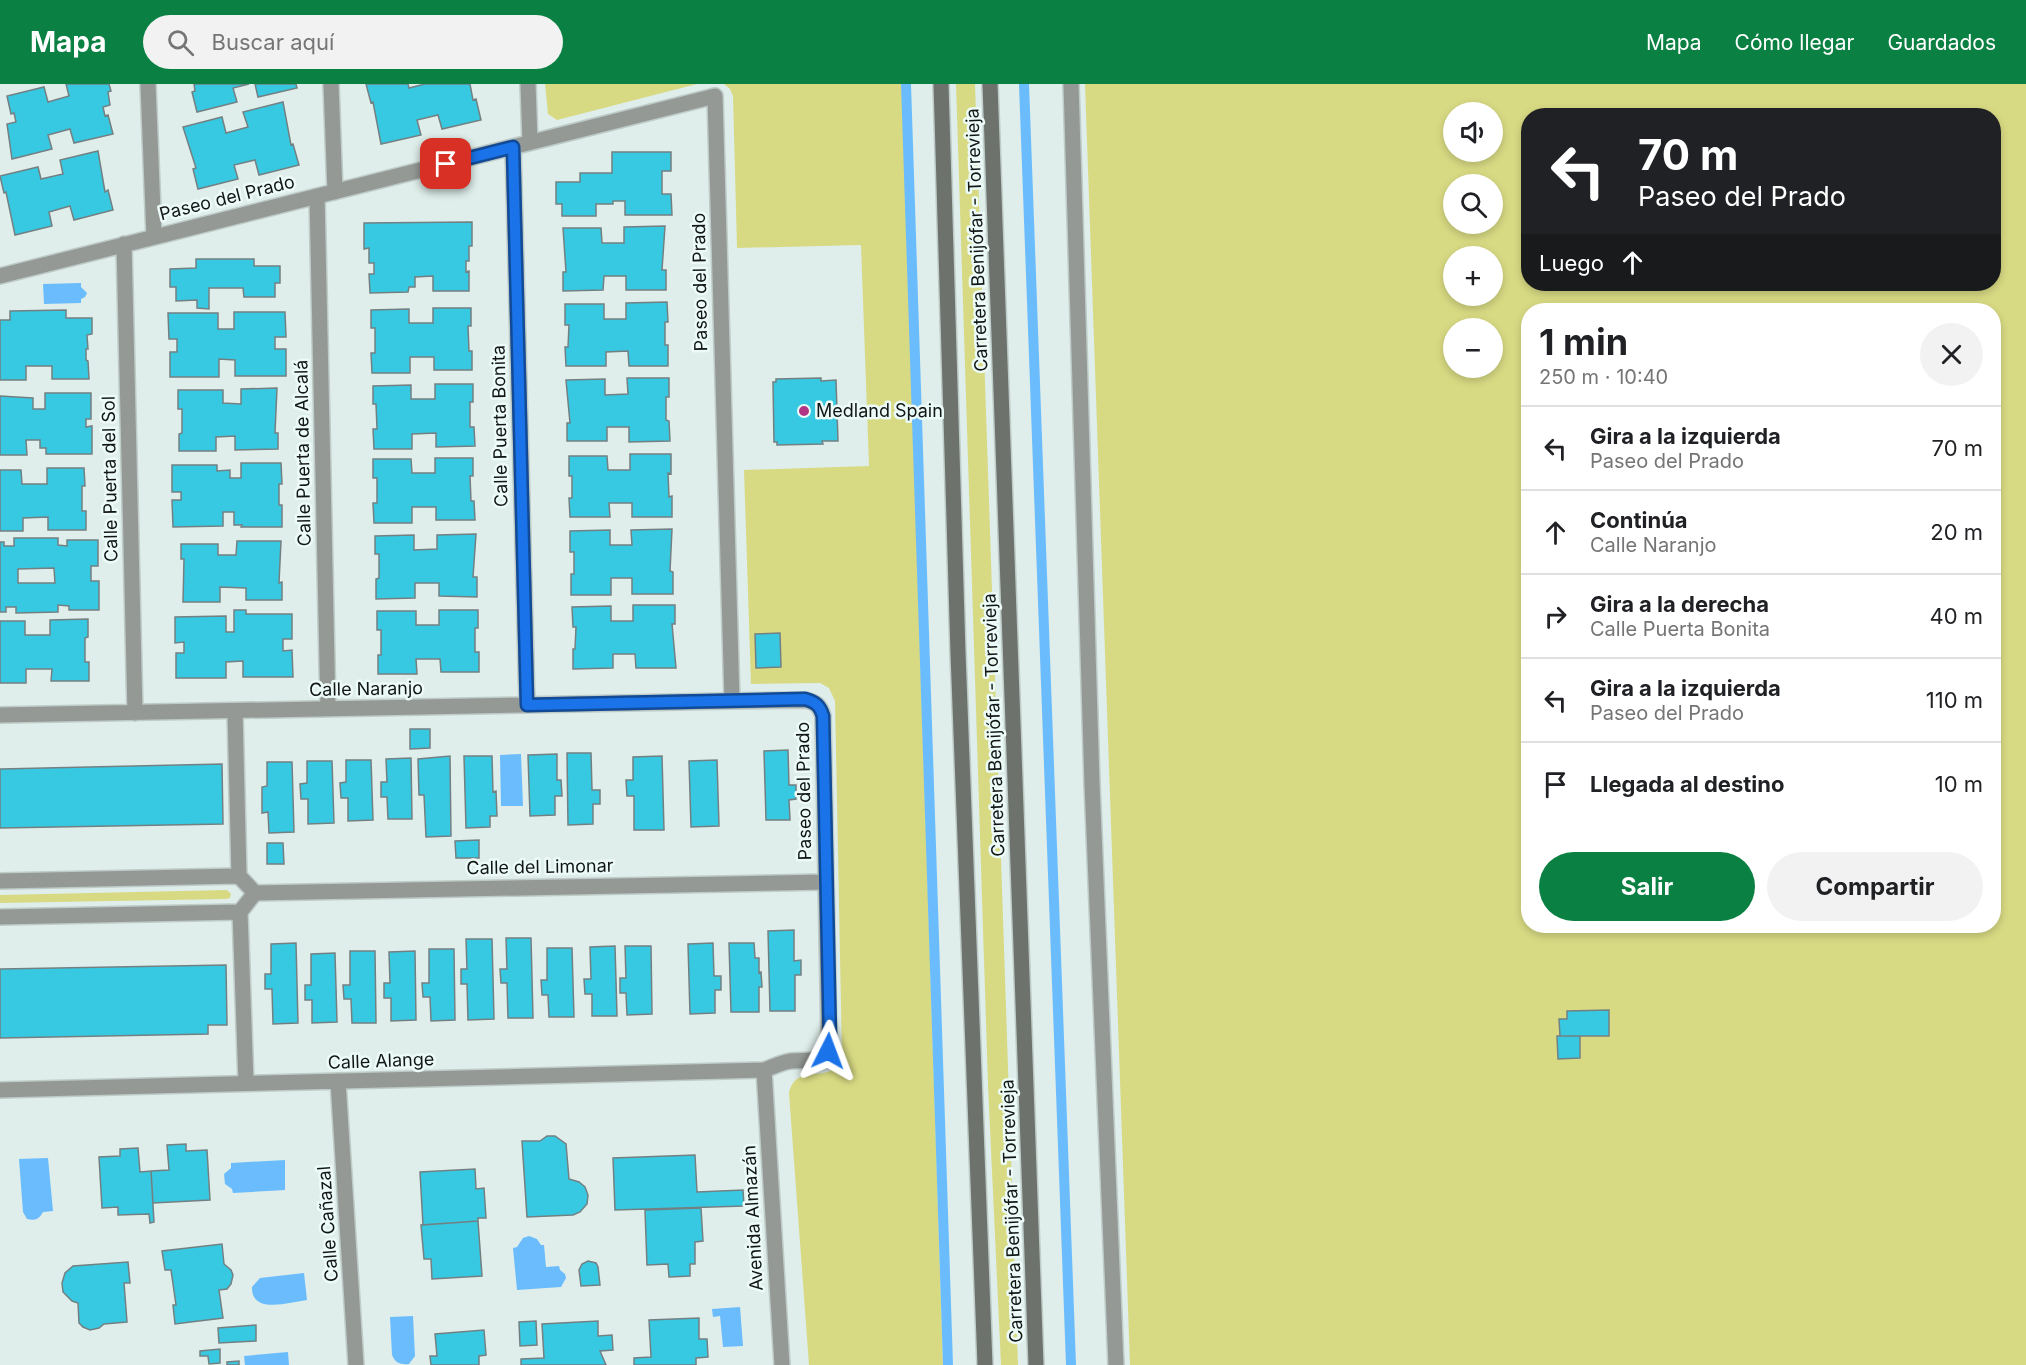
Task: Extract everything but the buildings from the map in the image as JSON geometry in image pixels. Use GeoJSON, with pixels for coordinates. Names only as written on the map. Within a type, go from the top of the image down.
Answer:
{"type":"FeatureCollection","features":[{"type":"Feature","properties":{"kind":"main road","name":"Carretera Benijófar - Torrevieja"},"geometry":{"type":"LineString","coordinates":[[941,84],[958,653],[985,1365]]}},
{"type":"Feature","properties":{"kind":"main road","name":"Carretera Benijófar - Torrevieja"},"geometry":{"type":"LineString","coordinates":[[990,84],[1036,1365]]}},
{"type":"Feature","properties":{"kind":"street"},"geometry":{"type":"LineString","coordinates":[[148,84],[154,237]]}},
{"type":"Feature","properties":{"kind":"street"},"geometry":{"type":"LineString","coordinates":[[331,84],[335,192]]}},
{"type":"Feature","properties":{"kind":"street"},"geometry":{"type":"LineString","coordinates":[[528,84],[530,142]]}},
{"type":"Feature","properties":{"kind":"street"},"geometry":{"type":"LineString","coordinates":[[1071,84],[1092,772],[1116,1365]]}},
{"type":"Feature","properties":{"kind":"street","name":"Paseo del Prado"},"geometry":{"type":"LineString","coordinates":[[0,276],[715,96],[732,701],[805,699],[814,702],[820,708],[823,716],[830,1042],[828,1051],[822,1058],[789,1061],[764,1070]]}},
{"type":"Feature","properties":{"kind":"street","name":"Calle Puerta Bonita"},"geometry":{"type":"LineString","coordinates":[[513,147],[527,705]]}},
{"type":"Feature","properties":{"kind":"street","name":"Calle Puerta de Alcalá"},"geometry":{"type":"LineString","coordinates":[[317,196],[328,709]]}},
{"type":"Feature","properties":{"kind":"street","name":"Calle Puerta del Sol"},"geometry":{"type":"LineString","coordinates":[[124,244],[135,713]]}},
{"type":"Feature","properties":{"kind":"street","name":"Calle Naranjo"},"geometry":{"type":"LineString","coordinates":[[0,715],[732,701]]}},
{"type":"Feature","properties":{"kind":"street"},"geometry":{"type":"LineString","coordinates":[[235,711],[239,876],[255,893],[240,912],[246,1083]]}},
{"type":"Feature","properties":{"kind":"street"},"geometry":{"type":"LineString","coordinates":[[0,881],[239,876]]}},
{"type":"Feature","properties":{"kind":"street","name":"Calle del Limonar"},"geometry":{"type":"LineString","coordinates":[[255,893],[826,882]]}},
{"type":"Feature","properties":{"kind":"street"},"geometry":{"type":"LineString","coordinates":[[0,917],[240,912]]}},
{"type":"Feature","properties":{"kind":"street","name":"Calle Alange"},"geometry":{"type":"LineString","coordinates":[[0,1090],[764,1070]]}},
{"type":"Feature","properties":{"kind":"street","name":"Avenida Almazán"},"geometry":{"type":"LineString","coordinates":[[764,1070],[782,1365]]}},
{"type":"Feature","properties":{"kind":"street","name":"Calle Cañazal"},"geometry":{"type":"LineString","coordinates":[[338,1081],[356,1365]]}},
{"type":"Feature","properties":{"kind":"green space"},"geometry":{"type":"Polygon","coordinates":[[[545,84],[697,84],[557,120],[548,114],[545,84]]]}},
{"type":"Feature","properties":{"kind":"green space"},"geometry":{"type":"Polygon","coordinates":[[[724,84],[902,84],[943,1365],[809,1365],[789,1093],[793,1083],[799,1078],[830,1071],[842,1058],[835,701],[829,688],[820,683],[751,684],[744,470],[869,466],[861,245],[737,248],[733,96],[724,84]]]}},
{"type":"Feature","properties":{"kind":"green space"},"geometry":{"type":"Polygon","coordinates":[[[956,84],[975,84],[1018,1365],[1001,1365],[988,1085],[956,84]]]}},
{"type":"Feature","properties":{"kind":"green space"},"geometry":{"type":"Polygon","coordinates":[[[1085,84],[2026,84],[2026,1365],[1130,1365],[1085,84]]]}},
{"type":"Feature","properties":{"kind":"green space"},"geometry":{"type":"Polygon","coordinates":[[[227,890],[231,894],[230,898],[226,899],[0,903],[0,895],[227,890]]]}},
{"type":"Feature","properties":{"kind":"water"},"geometry":{"type":"Polygon","coordinates":[[[81,283],[81,287],[87,293],[81,299],[81,303],[44,304],[43,284],[81,283]]]}},
{"type":"Feature","properties":{"kind":"water"},"geometry":{"type":"Polygon","coordinates":[[[521,754],[523,806],[501,806],[500,755],[521,754]]]}},
{"type":"Feature","properties":{"kind":"water"},"geometry":{"type":"Polygon","coordinates":[[[48,1158],[53,1211],[43,1212],[35,1220],[27,1219],[23,1212],[19,1159],[48,1158]]]}},
{"type":"Feature","properties":{"kind":"water"},"geometry":{"type":"Polygon","coordinates":[[[285,1160],[285,1190],[233,1193],[232,1189],[225,1184],[224,1174],[231,1168],[231,1163],[285,1160]]]}},
{"type":"Feature","properties":{"kind":"water"},"geometry":{"type":"Polygon","coordinates":[[[529,1236],[544,1245],[546,1267],[559,1266],[565,1274],[566,1278],[561,1287],[517,1290],[513,1248],[517,1247],[523,1238],[529,1236]]]}},
{"type":"Feature","properties":{"kind":"water"},"geometry":{"type":"Polygon","coordinates":[[[304,1273],[307,1300],[273,1305],[264,1304],[253,1296],[252,1287],[260,1278],[304,1273]]]}},
{"type":"Feature","properties":{"kind":"water"},"geometry":{"type":"Polygon","coordinates":[[[740,1307],[743,1346],[723,1347],[720,1316],[713,1317],[712,1309],[740,1307]]]}},
{"type":"Feature","properties":{"kind":"water"},"geometry":{"type":"Polygon","coordinates":[[[413,1316],[415,1356],[409,1364],[401,1364],[392,1355],[390,1317],[413,1316]]]}},
{"type":"Feature","properties":{"kind":"water"},"geometry":{"type":"Polygon","coordinates":[[[288,1352],[289,1365],[245,1365],[244,1356],[288,1352]]]}},
{"type":"Feature","properties":{"kind":"waterway"},"geometry":{"type":"LineString","coordinates":[[906,84],[948,1365]]}},
{"type":"Feature","properties":{"kind":"waterway"},"geometry":{"type":"LineString","coordinates":[[1024,84],[1071,1365]]}},
{"type":"Feature","properties":{"kind":"place","name":"Medland Spain"},"geometry":{"type":"Point","coordinates":[804,411]}},
{"type":"Feature","properties":{"kind":"route"},"geometry":{"type":"LineString","coordinates":[[446,164],[513,147],[527,705],[805,699],[814,702],[820,708],[823,716],[830,1042],[828,1051]]}}]}
